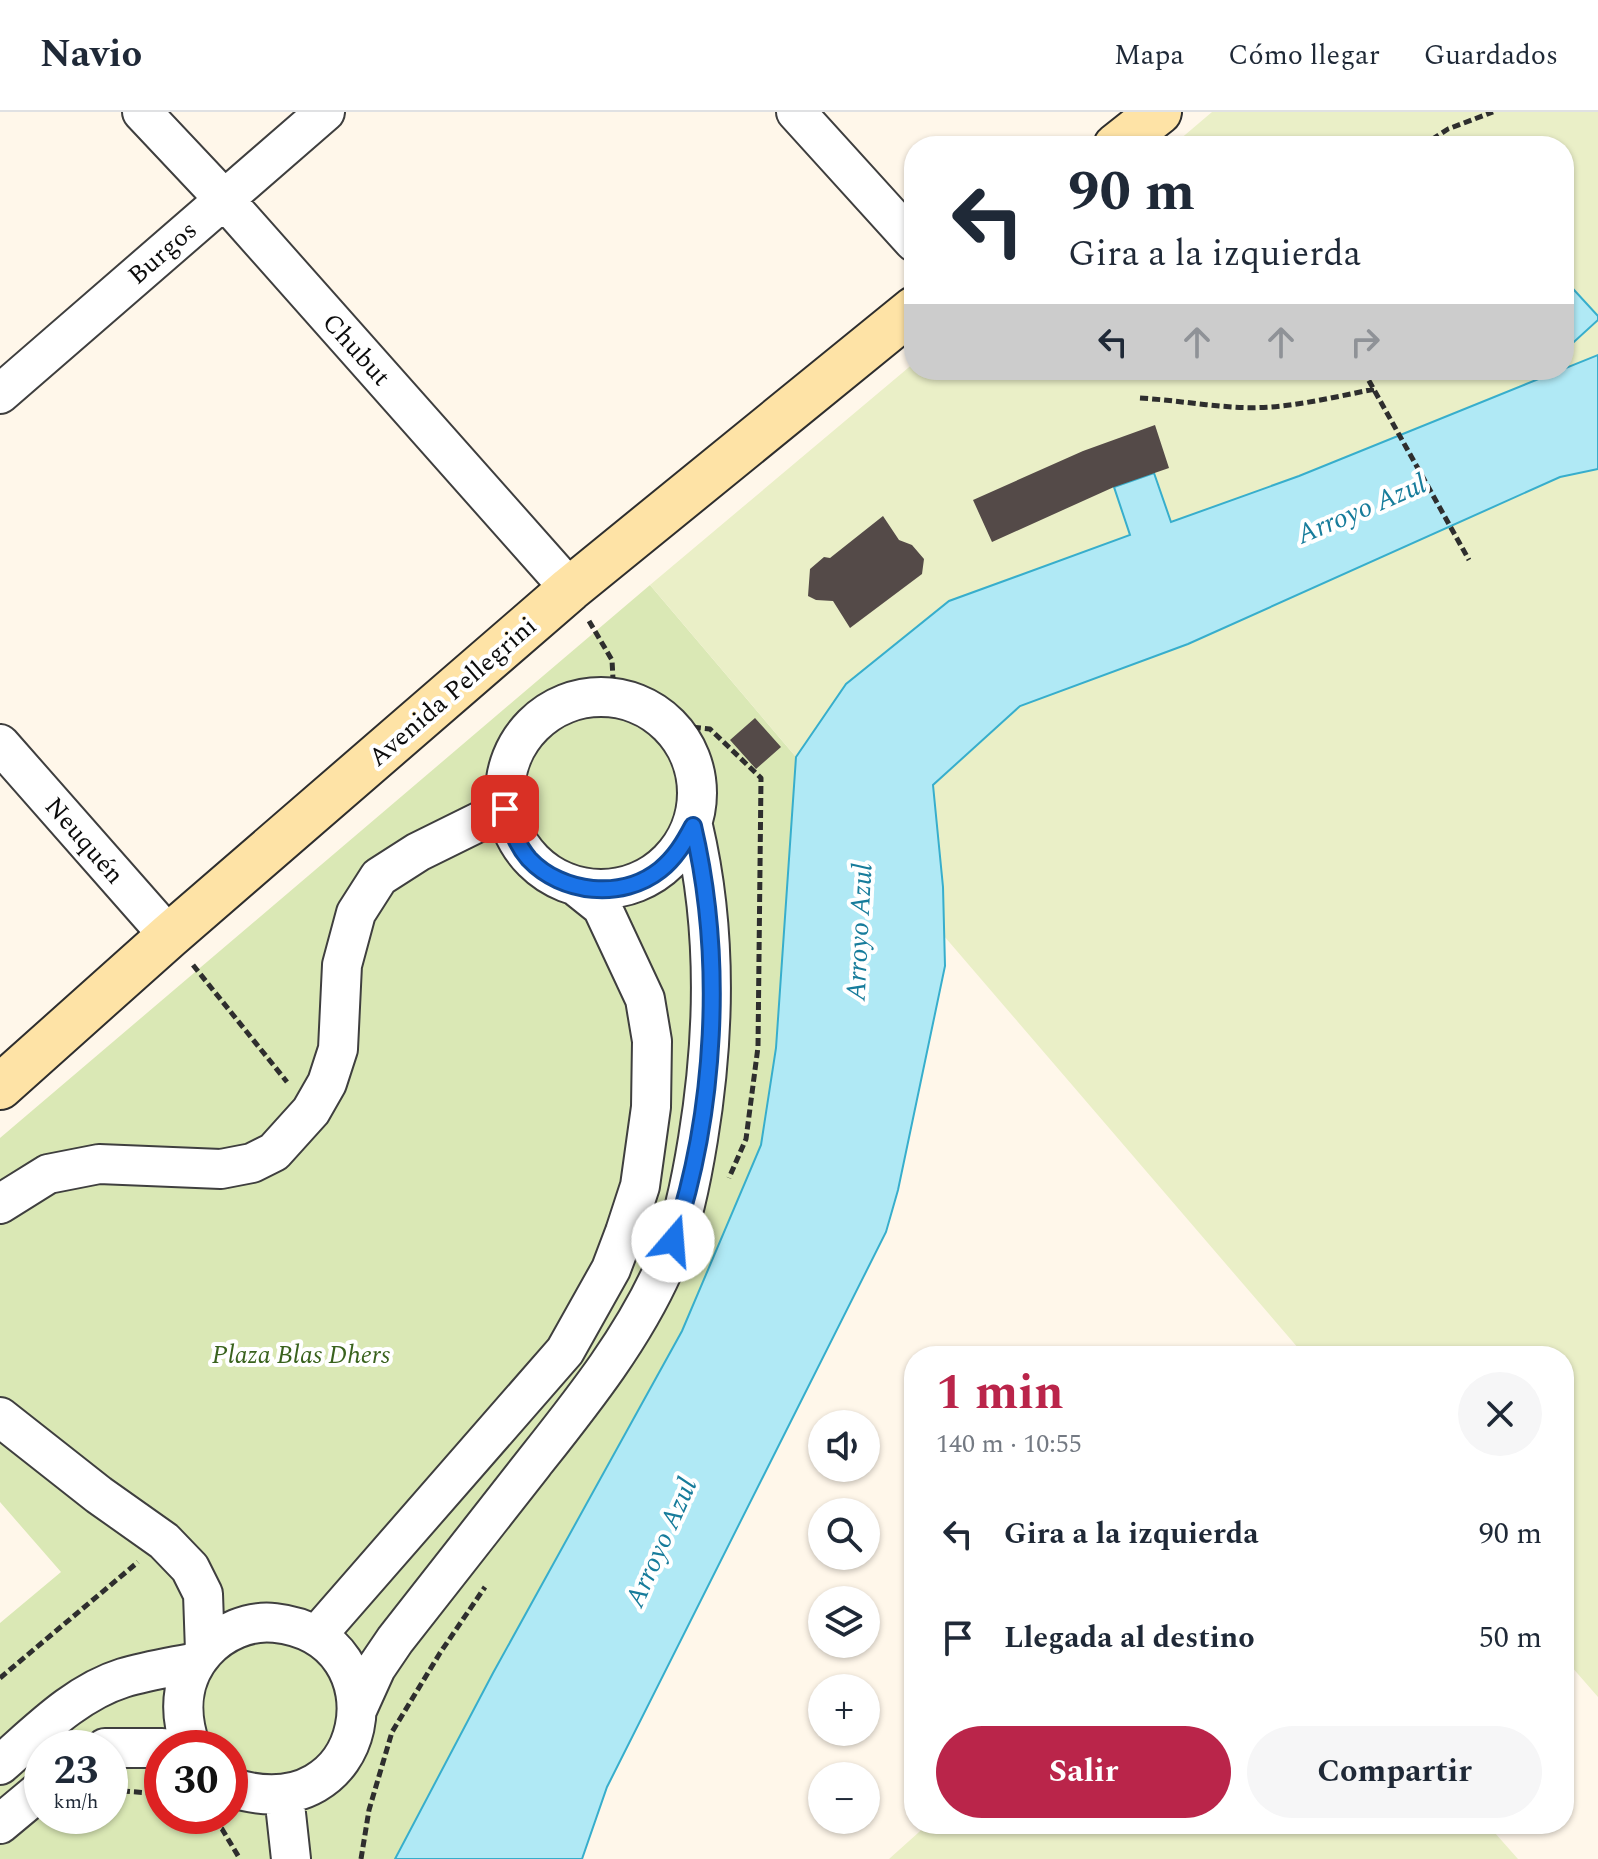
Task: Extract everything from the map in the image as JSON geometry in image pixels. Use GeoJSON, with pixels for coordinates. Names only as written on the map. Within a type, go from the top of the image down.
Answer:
{"type":"FeatureCollection","features":[{"type":"Feature","properties":{"kind":"main road"},"geometry":{"type":"LineString","coordinates":[[1129,136],[1159,112]]}},
{"type":"Feature","properties":{"kind":"main road","name":"Avenida Pellegrini"},"geometry":{"type":"LineString","coordinates":[[0,1087],[169,936],[570,589],[904,317]]}},
{"type":"Feature","properties":{"kind":"street","name":"Chubut"},"geometry":{"type":"LineString","coordinates":[[142,112],[223,198],[570,589]]}},
{"type":"Feature","properties":{"kind":"street","name":"Burgos"},"geometry":{"type":"LineString","coordinates":[[0,394],[325,112]]}},
{"type":"Feature","properties":{"kind":"street"},"geometry":{"type":"LineString","coordinates":[[796,112],[904,231]]}},
{"type":"Feature","properties":{"kind":"street"},"geometry":{"type":"LineString","coordinates":[[589,697],[614,698],[653,712],[669,725],[686,746],[696,772],[698,799],[693,826],[679,851],[659,871],[634,885],[606,890],[577,887],[551,877],[529,859],[513,835],[505,809],[504,783],[511,758],[523,736],[541,717],[564,704],[589,697]]}},
{"type":"Feature","properties":{"kind":"street","name":"Neuquén"},"geometry":{"type":"LineString","coordinates":[[0,744],[169,936]]}},
{"type":"Feature","properties":{"kind":"street"},"geometry":{"type":"LineString","coordinates":[[0,1204],[48,1174],[99,1164],[221,1169],[252,1163],[274,1152],[311,1111],[327,1083],[338,1049],[342,965],[356,913],[379,877],[418,852],[505,809]]}},
{"type":"Feature","properties":{"kind":"street"},"geometry":{"type":"LineString","coordinates":[[357,1710],[376,1668],[395,1640],[594,1386],[628,1335],[665,1267],[690,1190],[709,1050],[711,967],[703,868],[693,826]]}},
{"type":"Feature","properties":{"kind":"street"},"geometry":{"type":"LineString","coordinates":[[317,1635],[565,1351],[611,1269],[625,1232],[640,1186],[651,1107],[652,1041],[645,999],[602,907],[577,887]]}},
{"type":"Feature","properties":{"kind":"street"},"geometry":{"type":"LineString","coordinates":[[0,1417],[99,1495],[164,1541],[190,1568],[203,1594],[200,1656]]}},
{"type":"Feature","properties":{"kind":"street"},"geometry":{"type":"LineString","coordinates":[[185,1730],[182,1705],[186,1682],[200,1656],[214,1641],[238,1628],[265,1622],[292,1625],[317,1635],[337,1653],[351,1676],[357,1710],[356,1728],[347,1752],[330,1773],[309,1788],[284,1795],[257,1796],[248,1793]]}},
{"type":"Feature","properties":{"kind":"street"},"geometry":{"type":"LineString","coordinates":[[0,1765],[69,1705],[120,1679],[200,1656]]}},
{"type":"Feature","properties":{"kind":"street"},"geometry":{"type":"LineString","coordinates":[[284,1795],[291,1859]]}},
{"type":"Feature","properties":{"kind":"street"},"geometry":{"type":"LineString","coordinates":[[0,1824],[24,1804]]}},
{"type":"Feature","properties":{"kind":"path"},"geometry":{"type":"LineString","coordinates":[[1437,136],[1493,112]]}},
{"type":"Feature","properties":{"kind":"path"},"geometry":{"type":"LineString","coordinates":[[1369,380],[1469,560]]}},
{"type":"Feature","properties":{"kind":"path"},"geometry":{"type":"LineString","coordinates":[[1140,398],[1192,401],[1235,408],[1285,406],[1375,389]]}},
{"type":"Feature","properties":{"kind":"path"},"geometry":{"type":"LineString","coordinates":[[570,589],[612,660],[614,698]]}},
{"type":"Feature","properties":{"kind":"path"},"geometry":{"type":"LineString","coordinates":[[169,936],[311,1111]]}},
{"type":"Feature","properties":{"kind":"path"},"geometry":{"type":"LineString","coordinates":[[0,1678],[164,1541]]}},
{"type":"Feature","properties":{"kind":"path"},"geometry":{"type":"LineString","coordinates":[[361,1859],[369,1810],[392,1732],[440,1653],[488,1583]]}},
{"type":"Feature","properties":{"kind":"path"},"geometry":{"type":"LineString","coordinates":[[225,1834],[240,1859]]}},
{"type":"Feature","properties":{"kind":"green space"},"geometry":{"type":"Polygon","coordinates":[[[1212,112],[1598,112],[1598,355],[1574,364],[1574,136],[1184,136],[1212,112]]]}},
{"type":"Feature","properties":{"kind":"green space"},"geometry":{"type":"Polygon","coordinates":[[[904,371],[904,380],[1535,380],[1299,476],[846,684],[796,757],[650,585],[904,371]]]}},
{"type":"Feature","properties":{"kind":"green space"},"geometry":{"type":"Polygon","coordinates":[[[1598,469],[1598,1697],[1574,1669],[1574,1346],[1296,1346],[944,936],[943,887],[932,785],[1020,706],[1188,644],[1560,477],[1598,469]]]}},
{"type":"Feature","properties":{"kind":"green space","name":"Plaza Blas Dhers"},"geometry":{"type":"Polygon","coordinates":[[[650,585],[796,757],[776,1048],[761,1145],[682,1331],[493,1673],[395,1859],[0,1859],[0,1623],[61,1572],[0,1502],[0,1138],[650,585]]]}},
{"type":"Feature","properties":{"kind":"green space"},"geometry":{"type":"Polygon","coordinates":[[[917,1834],[1496,1834],[1518,1859],[889,1859],[917,1834]]]}},
{"type":"Feature","properties":{"kind":"water"},"geometry":{"type":"Polygon","coordinates":[[[1574,290],[1598,316],[1598,320],[1574,342],[1574,290]]]}},
{"type":"Feature","properties":{"kind":"water","name":"Arroyo Azul"},"geometry":{"type":"Polygon","coordinates":[[[1598,355],[1598,469],[1560,477],[1188,644],[1020,706],[933,785],[943,887],[945,966],[898,1190],[886,1232],[607,1787],[582,1859],[395,1859],[493,1673],[682,1331],[761,1145],[776,1048],[796,757],[846,684],[949,601],[1130,535],[1114,487],[1154,473],[1171,522],[1299,476],[1536,380],[1574,380],[1574,365],[1598,355]]]}},
{"type":"Feature","properties":{"kind":"building"},"geometry":{"type":"Polygon","coordinates":[[[1155,425],[1169,468],[1114,487],[992,542],[973,500],[1083,451],[1155,425]]]}},
{"type":"Feature","properties":{"kind":"building"},"geometry":{"type":"Polygon","coordinates":[[[883,516],[899,540],[912,545],[924,559],[922,574],[850,628],[833,601],[808,596],[810,569],[824,557],[830,558],[883,516]]]}},
{"type":"Feature","properties":{"kind":"building"},"geometry":{"type":"Polygon","coordinates":[[[755,718],[781,747],[756,769],[730,740],[755,718]]]}},
{"type":"Feature","properties":{"kind":"route"},"geometry":{"type":"LineString","coordinates":[[505,809],[513,835],[529,859],[551,877],[577,887],[606,890],[634,885],[659,871],[679,851],[693,826],[703,868],[711,967],[709,1050],[690,1190],[673,1241]]}}]}
